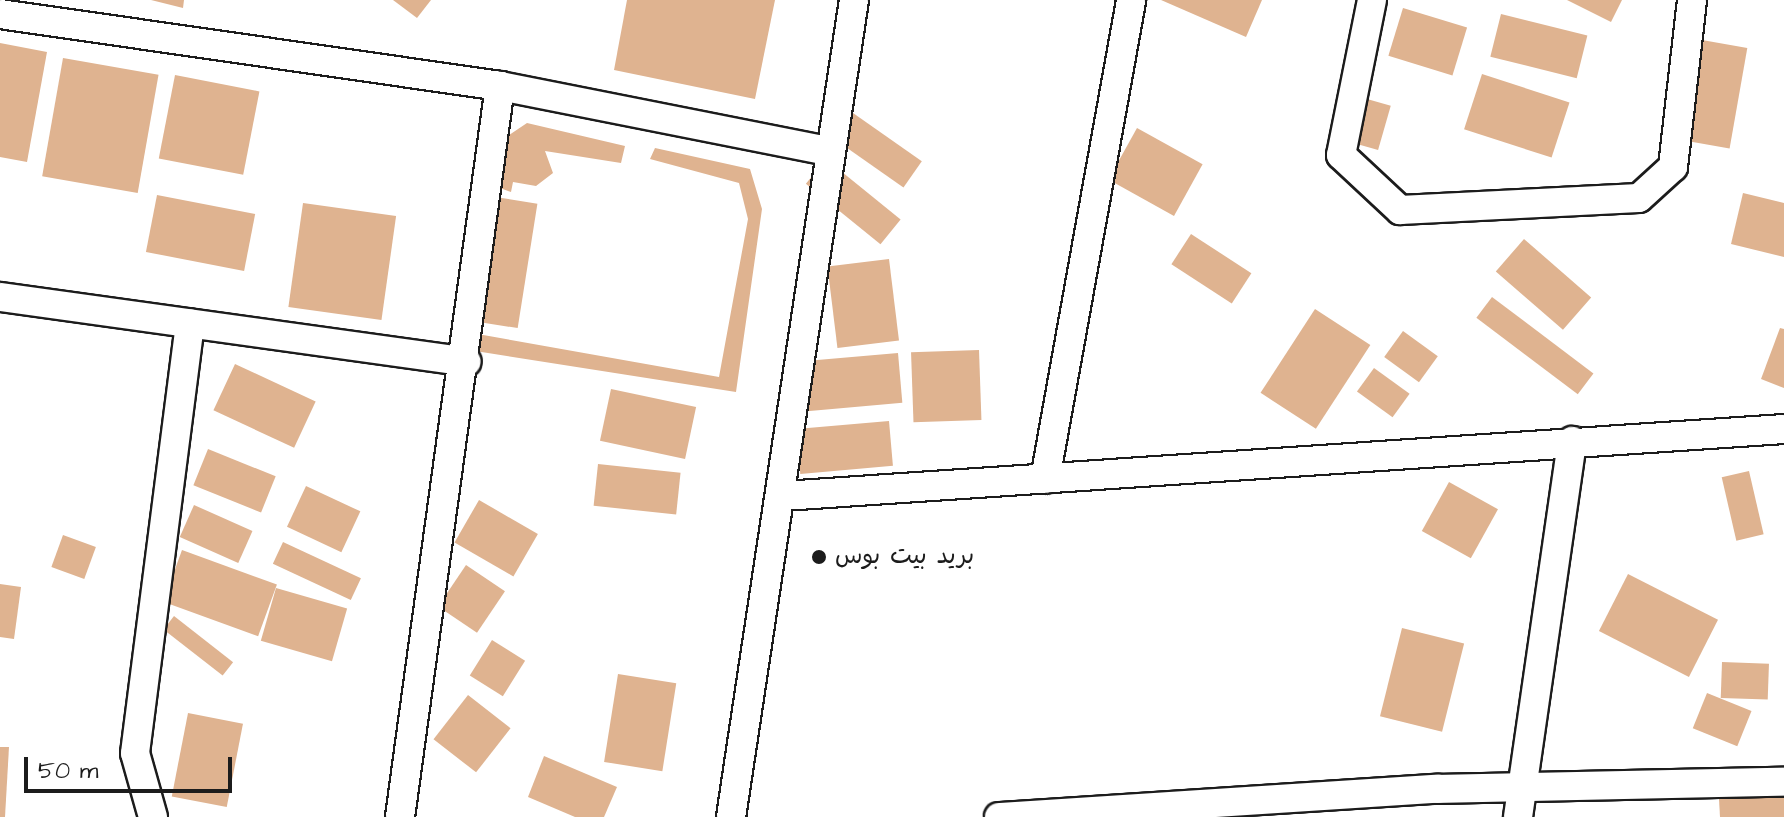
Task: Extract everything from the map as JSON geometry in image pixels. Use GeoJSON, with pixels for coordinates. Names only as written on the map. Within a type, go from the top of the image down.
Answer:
{"type":"FeatureCollection","features":[{"type":"Feature","properties":{"kind":"street"},"geometry":{"type":"LineString","coordinates":[[10,0],[0,13],[500,86],[827,151]]}},
{"type":"Feature","properties":{"kind":"street"},"geometry":{"type":"LineString","coordinates":[[731,817],[783,496],[827,151],[854,0]]}},
{"type":"Feature","properties":{"kind":"street"},"geometry":{"type":"LineString","coordinates":[[1045,479],[1131,0]]}},
{"type":"Feature","properties":{"kind":"street"},"geometry":{"type":"LineString","coordinates":[[1372,0],[1341,155],[1400,210],[1639,198],[1673,167],[1692,0]]}},
{"type":"Feature","properties":{"kind":"street"},"geometry":{"type":"LineString","coordinates":[[400,817],[466,362],[500,86]]}},
{"type":"Feature","properties":{"kind":"street"},"geometry":{"type":"LineString","coordinates":[[0,297],[466,362]]}},
{"type":"Feature","properties":{"kind":"street"},"geometry":{"type":"LineString","coordinates":[[153,817],[135,753],[190,324]]}},
{"type":"Feature","properties":{"kind":"street"},"geometry":{"type":"LineString","coordinates":[[783,496],[1784,429]]}},
{"type":"Feature","properties":{"kind":"street"},"geometry":{"type":"LineString","coordinates":[[1518,817],[1572,441]]}},
{"type":"Feature","properties":{"kind":"street"},"geometry":{"type":"LineString","coordinates":[[999,817],[1522,789],[1784,782]]}},
{"type":"Feature","properties":{"kind":"building"},"geometry":{"type":"Polygon","coordinates":[[[151,0],[184,0],[183,8],[151,0]]]}},
{"type":"Feature","properties":{"kind":"building"},"geometry":{"type":"Polygon","coordinates":[[[393,0],[431,0],[417,18],[393,0]]]}},
{"type":"Feature","properties":{"kind":"building"},"geometry":{"type":"Polygon","coordinates":[[[627,0],[775,0],[755,99],[614,70],[627,0]]]}},
{"type":"Feature","properties":{"kind":"building"},"geometry":{"type":"Polygon","coordinates":[[[1161,0],[1262,0],[1246,37],[1161,0]]]}},
{"type":"Feature","properties":{"kind":"building"},"geometry":{"type":"Polygon","coordinates":[[[1567,0],[1622,0],[1611,22],[1567,0]]]}},
{"type":"Feature","properties":{"kind":"building"},"geometry":{"type":"Polygon","coordinates":[[[1403,8],[1467,28],[1452,75],[1388,56],[1403,8]]]}},
{"type":"Feature","properties":{"kind":"building"},"geometry":{"type":"Polygon","coordinates":[[[1501,14],[1587,36],[1577,78],[1490,57],[1501,14]]]}},
{"type":"Feature","properties":{"kind":"building"},"geometry":{"type":"Polygon","coordinates":[[[1702,40],[1747,48],[1730,148],[1684,140],[1702,40]]]}},
{"type":"Feature","properties":{"kind":"building"},"geometry":{"type":"Polygon","coordinates":[[[0,43],[47,52],[27,162],[0,157],[0,43]]]}},
{"type":"Feature","properties":{"kind":"building"},"geometry":{"type":"Polygon","coordinates":[[[63,58],[159,75],[138,193],[42,176],[63,58]]]}},
{"type":"Feature","properties":{"kind":"building"},"geometry":{"type":"Polygon","coordinates":[[[1482,74],[1569,102],[1552,158],[1464,129],[1482,74]]]}},
{"type":"Feature","properties":{"kind":"building"},"geometry":{"type":"Polygon","coordinates":[[[175,75],[259,91],[243,175],[159,158],[175,75]]]}},
{"type":"Feature","properties":{"kind":"building"},"geometry":{"type":"Polygon","coordinates":[[[1360,97],[1391,106],[1378,150],[1347,141],[1360,97]]]}},
{"type":"Feature","properties":{"kind":"building"},"geometry":{"type":"Polygon","coordinates":[[[853,113],[922,161],[903,187],[835,139],[853,113]]]}},
{"type":"Feature","properties":{"kind":"building"},"geometry":{"type":"Polygon","coordinates":[[[527,123],[625,146],[621,163],[545,151],[553,173],[536,186],[513,182],[511,192],[487,183],[487,150],[527,123]]]}},
{"type":"Feature","properties":{"kind":"building"},"geometry":{"type":"Polygon","coordinates":[[[1137,128],[1203,164],[1174,216],[1108,180],[1137,128]]]}},
{"type":"Feature","properties":{"kind":"building"},"geometry":{"type":"Polygon","coordinates":[[[655,148],[750,169],[762,209],[736,392],[469,350],[472,333],[719,377],[748,219],[739,183],[650,159],[655,148]]]}},
{"type":"Feature","properties":{"kind":"building"},"geometry":{"type":"Polygon","coordinates":[[[826,159],[901,219],[880,244],[806,184],[826,159]]]}},
{"type":"Feature","properties":{"kind":"building"},"geometry":{"type":"Polygon","coordinates":[[[1743,193],[1784,203],[1784,257],[1731,244],[1743,193]]]}},
{"type":"Feature","properties":{"kind":"building"},"geometry":{"type":"Polygon","coordinates":[[[157,195],[255,214],[244,271],[146,252],[157,195]]]}},
{"type":"Feature","properties":{"kind":"building"},"geometry":{"type":"Polygon","coordinates":[[[489,196],[537,204],[518,328],[469,320],[489,196]]]}},
{"type":"Feature","properties":{"kind":"building"},"geometry":{"type":"Polygon","coordinates":[[[303,203],[396,216],[381,320],[288,307],[303,203]]]}},
{"type":"Feature","properties":{"kind":"building"},"geometry":{"type":"Polygon","coordinates":[[[1191,234],[1251,273],[1232,303],[1171,264],[1191,234]]]}},
{"type":"Feature","properties":{"kind":"building"},"geometry":{"type":"Polygon","coordinates":[[[1524,239],[1591,297],[1563,330],[1496,271],[1524,239]]]}},
{"type":"Feature","properties":{"kind":"building"},"geometry":{"type":"Polygon","coordinates":[[[889,259],[899,340],[837,348],[827,267],[889,259]]]}},
{"type":"Feature","properties":{"kind":"building"},"geometry":{"type":"Polygon","coordinates":[[[1492,297],[1593,373],[1578,394],[1476,318],[1492,297]]]}},
{"type":"Feature","properties":{"kind":"building"},"geometry":{"type":"Polygon","coordinates":[[[1315,309],[1370,345],[1316,429],[1261,393],[1315,309]]]}},
{"type":"Feature","properties":{"kind":"building"},"geometry":{"type":"Polygon","coordinates":[[[1780,328],[1784,329],[1784,388],[1761,379],[1780,328]]]}},
{"type":"Feature","properties":{"kind":"building"},"geometry":{"type":"Polygon","coordinates":[[[1403,331],[1438,356],[1419,382],[1384,357],[1403,331]]]}},
{"type":"Feature","properties":{"kind":"building"},"geometry":{"type":"Polygon","coordinates":[[[979,350],[981,420],[913,422],[911,352],[979,350]]]}},
{"type":"Feature","properties":{"kind":"building"},"geometry":{"type":"Polygon","coordinates":[[[898,353],[902,403],[796,412],[791,362],[898,353]]]}},
{"type":"Feature","properties":{"kind":"building"},"geometry":{"type":"Polygon","coordinates":[[[235,364],[316,402],[294,448],[213,410],[235,364]]]}},
{"type":"Feature","properties":{"kind":"building"},"geometry":{"type":"Polygon","coordinates":[[[1374,368],[1410,394],[1393,417],[1357,391],[1374,368]]]}},
{"type":"Feature","properties":{"kind":"building"},"geometry":{"type":"Polygon","coordinates":[[[611,389],[696,407],[685,459],[600,441],[611,389]]]}},
{"type":"Feature","properties":{"kind":"building"},"geometry":{"type":"Polygon","coordinates":[[[889,421],[893,466],[800,474],[796,429],[889,421]]]}},
{"type":"Feature","properties":{"kind":"building"},"geometry":{"type":"Polygon","coordinates":[[[208,449],[276,476],[261,513],[193,485],[208,449]]]}},
{"type":"Feature","properties":{"kind":"building"},"geometry":{"type":"Polygon","coordinates":[[[598,464],[681,473],[676,514],[594,506],[598,464]]]}},
{"type":"Feature","properties":{"kind":"building"},"geometry":{"type":"Polygon","coordinates":[[[1749,471],[1764,534],[1736,541],[1722,477],[1749,471]]]}},
{"type":"Feature","properties":{"kind":"building"},"geometry":{"type":"Polygon","coordinates":[[[1449,482],[1498,509],[1471,558],[1422,531],[1449,482]]]}},
{"type":"Feature","properties":{"kind":"building"},"geometry":{"type":"Polygon","coordinates":[[[306,486],[360,511],[341,552],[287,527],[306,486]]]}},
{"type":"Feature","properties":{"kind":"building"},"geometry":{"type":"Polygon","coordinates":[[[479,500],[538,534],[513,576],[455,542],[479,500]]]}},
{"type":"Feature","properties":{"kind":"building"},"geometry":{"type":"Polygon","coordinates":[[[194,505],[252,531],[238,563],[180,537],[194,505]]]}},
{"type":"Feature","properties":{"kind":"building"},"geometry":{"type":"Polygon","coordinates":[[[63,535],[96,547],[84,579],[51,567],[63,535]]]}},
{"type":"Feature","properties":{"kind":"building"},"geometry":{"type":"Polygon","coordinates":[[[283,542],[361,578],[351,600],[273,564],[283,542]]]}},
{"type":"Feature","properties":{"kind":"building"},"geometry":{"type":"Polygon","coordinates":[[[182,550],[277,585],[258,636],[163,602],[182,550]]]}},
{"type":"Feature","properties":{"kind":"building"},"geometry":{"type":"Polygon","coordinates":[[[466,565],[505,591],[477,633],[438,606],[466,565]]]}},
{"type":"Feature","properties":{"kind":"building"},"geometry":{"type":"Polygon","coordinates":[[[1628,574],[1718,620],[1689,677],[1599,631],[1628,574]]]}},
{"type":"Feature","properties":{"kind":"building"},"geometry":{"type":"Polygon","coordinates":[[[0,584],[21,587],[14,639],[0,637],[0,584]]]}},
{"type":"Feature","properties":{"kind":"building"},"geometry":{"type":"Polygon","coordinates":[[[276,588],[347,608],[332,661],[261,641],[276,588]]]}},
{"type":"Feature","properties":{"kind":"building"},"geometry":{"type":"Polygon","coordinates":[[[174,616],[233,662],[223,676],[164,629],[174,616]]]}},
{"type":"Feature","properties":{"kind":"building"},"geometry":{"type":"Polygon","coordinates":[[[1402,628],[1464,643],[1442,732],[1380,716],[1402,628]]]}},
{"type":"Feature","properties":{"kind":"building"},"geometry":{"type":"Polygon","coordinates":[[[492,640],[525,661],[503,696],[470,676],[492,640]]]}},
{"type":"Feature","properties":{"kind":"building"},"geometry":{"type":"Polygon","coordinates":[[[1722,662],[1769,664],[1768,700],[1721,698],[1722,662]]]}},
{"type":"Feature","properties":{"kind":"building"},"geometry":{"type":"Polygon","coordinates":[[[618,674],[676,683],[662,771],[604,762],[618,674]]]}},
{"type":"Feature","properties":{"kind":"building"},"geometry":{"type":"Polygon","coordinates":[[[1707,693],[1752,711],[1737,746],[1693,728],[1707,693]]]}},
{"type":"Feature","properties":{"kind":"building"},"geometry":{"type":"Polygon","coordinates":[[[468,695],[511,728],[476,772],[434,739],[468,695]]]}},
{"type":"Feature","properties":{"kind":"building"},"geometry":{"type":"Polygon","coordinates":[[[188,713],[243,724],[227,807],[172,796],[188,713]]]}},
{"type":"Feature","properties":{"kind":"building"},"geometry":{"type":"Polygon","coordinates":[[[0,747],[9,747],[5,817],[0,817],[0,747]]]}},
{"type":"Feature","properties":{"kind":"building"},"geometry":{"type":"Polygon","coordinates":[[[544,756],[617,787],[604,817],[575,817],[528,797],[544,756]]]}},
{"type":"Feature","properties":{"kind":"building"},"geometry":{"type":"Polygon","coordinates":[[[1784,794],[1784,817],[1720,817],[1719,799],[1784,794]]]}},
{"type":"Feature","properties":{"kind":"place","name":"بريد بيت بوس"},"geometry":{"type":"Point","coordinates":[819,557]}}]}
